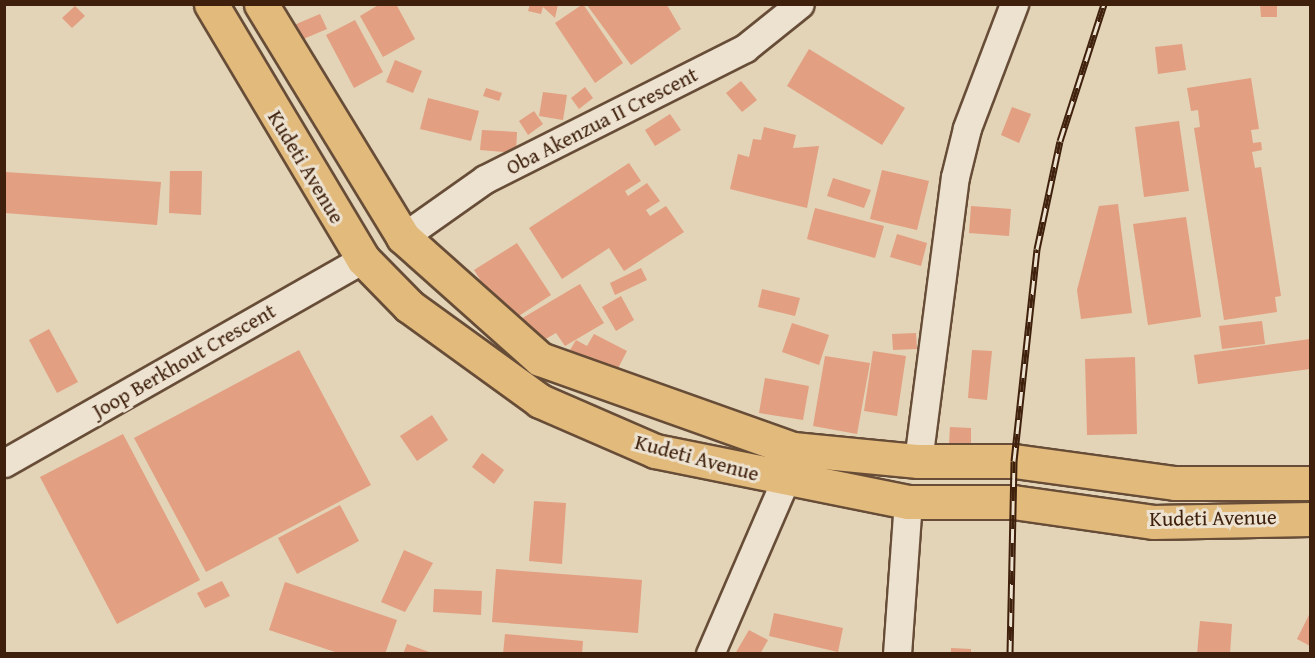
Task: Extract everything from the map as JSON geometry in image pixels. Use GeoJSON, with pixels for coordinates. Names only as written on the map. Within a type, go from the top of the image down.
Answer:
{"type":"FeatureCollection","features":[{"type":"Feature","properties":{"kind":"main road","name":"Kudeti Avenue"},"geometry":{"type":"LineString","coordinates":[[211,4],[363,259],[410,306],[540,402],[655,451],[785,481],[908,502],[1013,502],[1153,522],[1311,519]]}},
{"type":"Feature","properties":{"kind":"main road","name":"Kudeti Avenue"},"geometry":{"type":"LineString","coordinates":[[261,4],[403,237],[540,359],[793,449],[918,461],[1014,461],[1175,483],[1311,483]]}},
{"type":"Feature","properties":{"kind":"street","name":"Oba Akenzua II Crescent"},"geometry":{"type":"LineString","coordinates":[[403,237],[485,179],[745,48],[800,4]]}},
{"type":"Feature","properties":{"kind":"street"},"geometry":{"type":"LineString","coordinates":[[918,461],[955,177],[967,128],[1014,4]]}},
{"type":"Feature","properties":{"kind":"street","name":"Joop Berkhout Crescent"},"geometry":{"type":"LineString","coordinates":[[4,463],[363,259]]}},
{"type":"Feature","properties":{"kind":"street"},"geometry":{"type":"LineString","coordinates":[[710,654],[785,481]]}},
{"type":"Feature","properties":{"kind":"street"},"geometry":{"type":"LineString","coordinates":[[897,654],[908,502]]}},
{"type":"Feature","properties":{"kind":"building"},"geometry":{"type":"Polygon","coordinates":[[[380,4],[396,4],[415,39],[383,57],[360,16],[380,4]]]}},
{"type":"Feature","properties":{"kind":"building"},"geometry":{"type":"Polygon","coordinates":[[[530,4],[558,4],[555,18],[543,7],[541,14],[528,11],[530,4]]]}},
{"type":"Feature","properties":{"kind":"building"},"geometry":{"type":"Polygon","coordinates":[[[583,4],[623,63],[595,83],[555,23],[583,4]]]}},
{"type":"Feature","properties":{"kind":"building"},"geometry":{"type":"Polygon","coordinates":[[[1260,4],[1277,4],[1277,17],[1261,17],[1260,4]]]}},
{"type":"Feature","properties":{"kind":"building"},"geometry":{"type":"Polygon","coordinates":[[[587,5],[667,5],[681,29],[631,65],[587,5]]]}},
{"type":"Feature","properties":{"kind":"building"},"geometry":{"type":"Polygon","coordinates":[[[75,6],[85,16],[72,28],[62,18],[75,6]]]}},
{"type":"Feature","properties":{"kind":"building"},"geometry":{"type":"Polygon","coordinates":[[[320,14],[327,29],[301,40],[294,25],[320,14]]]}},
{"type":"Feature","properties":{"kind":"building"},"geometry":{"type":"Polygon","coordinates":[[[355,20],[383,72],[354,88],[326,35],[355,20]]]}},
{"type":"Feature","properties":{"kind":"building"},"geometry":{"type":"Polygon","coordinates":[[[1182,44],[1186,70],[1158,74],[1155,47],[1182,44]]]}},
{"type":"Feature","properties":{"kind":"building"},"geometry":{"type":"Polygon","coordinates":[[[809,49],[905,108],[882,145],[787,86],[809,49]]]}},
{"type":"Feature","properties":{"kind":"building"},"geometry":{"type":"Polygon","coordinates":[[[395,60],[422,71],[413,93],[386,82],[395,60]]]}},
{"type":"Feature","properties":{"kind":"building"},"geometry":{"type":"Polygon","coordinates":[[[1251,78],[1259,129],[1251,130],[1253,143],[1261,142],[1262,150],[1252,152],[1255,168],[1261,167],[1281,296],[1275,297],[1277,312],[1224,320],[1194,128],[1200,127],[1198,110],[1191,111],[1187,88],[1251,78]]]}},
{"type":"Feature","properties":{"kind":"building"},"geometry":{"type":"Polygon","coordinates":[[[741,81],[757,100],[742,112],[726,93],[741,81]]]}},
{"type":"Feature","properties":{"kind":"building"},"geometry":{"type":"Polygon","coordinates":[[[585,87],[593,98],[579,109],[571,98],[585,87]]]}},
{"type":"Feature","properties":{"kind":"building"},"geometry":{"type":"Polygon","coordinates":[[[486,88],[502,93],[499,101],[483,96],[486,88]]]}},
{"type":"Feature","properties":{"kind":"building"},"geometry":{"type":"Polygon","coordinates":[[[543,92],[567,95],[563,120],[539,116],[543,92]]]}},
{"type":"Feature","properties":{"kind":"building"},"geometry":{"type":"Polygon","coordinates":[[[428,98],[479,111],[471,141],[420,129],[428,98]]]}},
{"type":"Feature","properties":{"kind":"building"},"geometry":{"type":"Polygon","coordinates":[[[1012,107],[1031,114],[1019,143],[1001,135],[1012,107]]]}},
{"type":"Feature","properties":{"kind":"building"},"geometry":{"type":"Polygon","coordinates":[[[534,111],[543,124],[528,135],[519,121],[534,111]]]}},
{"type":"Feature","properties":{"kind":"building"},"geometry":{"type":"Polygon","coordinates":[[[670,114],[681,130],[655,146],[645,130],[670,114]]]}},
{"type":"Feature","properties":{"kind":"building"},"geometry":{"type":"Polygon","coordinates":[[[1179,121],[1189,191],[1144,197],[1135,127],[1179,121]]]}},
{"type":"Feature","properties":{"kind":"building"},"geometry":{"type":"Polygon","coordinates":[[[764,127],[796,135],[793,148],[819,146],[807,208],[730,189],[738,154],[749,157],[753,139],[761,140],[764,127]]]}},
{"type":"Feature","properties":{"kind":"building"},"geometry":{"type":"Polygon","coordinates":[[[482,130],[517,132],[516,153],[480,150],[482,130]]]}},
{"type":"Feature","properties":{"kind":"building"},"geometry":{"type":"Polygon","coordinates":[[[629,163],[641,181],[625,191],[628,196],[647,183],[660,201],[646,210],[650,216],[666,206],[684,232],[624,271],[609,248],[562,279],[529,228],[629,163]]]}},
{"type":"Feature","properties":{"kind":"building"},"geometry":{"type":"Polygon","coordinates":[[[882,170],[929,181],[917,230],[870,219],[882,170]]]}},
{"type":"Feature","properties":{"kind":"building"},"geometry":{"type":"Polygon","coordinates":[[[170,171],[202,171],[201,215],[169,213],[170,171]]]}},
{"type":"Feature","properties":{"kind":"building"},"geometry":{"type":"Polygon","coordinates":[[[5,172],[161,182],[157,225],[5,213],[5,172]]]}},
{"type":"Feature","properties":{"kind":"building"},"geometry":{"type":"Polygon","coordinates":[[[833,178],[871,190],[864,208],[827,196],[833,178]]]}},
{"type":"Feature","properties":{"kind":"building"},"geometry":{"type":"Polygon","coordinates":[[[1118,204],[1132,313],[1081,319],[1077,290],[1099,206],[1118,204]]]}},
{"type":"Feature","properties":{"kind":"building"},"geometry":{"type":"Polygon","coordinates":[[[971,206],[1011,209],[1009,236],[969,233],[971,206]]]}},
{"type":"Feature","properties":{"kind":"building"},"geometry":{"type":"Polygon","coordinates":[[[815,208],[884,226],[875,258],[807,239],[815,208]]]}},
{"type":"Feature","properties":{"kind":"building"},"geometry":{"type":"Polygon","coordinates":[[[1186,217],[1201,317],[1148,325],[1133,224],[1186,217]]]}},
{"type":"Feature","properties":{"kind":"building"},"geometry":{"type":"Polygon","coordinates":[[[897,234],[927,243],[921,266],[890,257],[897,234]]]}},
{"type":"Feature","properties":{"kind":"building"},"geometry":{"type":"Polygon","coordinates":[[[517,243],[551,295],[508,323],[474,270],[517,243]]]}},
{"type":"Feature","properties":{"kind":"building"},"geometry":{"type":"Polygon","coordinates":[[[641,268],[647,280],[615,295],[610,283],[641,268]]]}},
{"type":"Feature","properties":{"kind":"building"},"geometry":{"type":"Polygon","coordinates":[[[580,284],[604,323],[565,346],[556,333],[530,348],[514,323],[580,284]]]}},
{"type":"Feature","properties":{"kind":"building"},"geometry":{"type":"Polygon","coordinates":[[[762,289],[800,298],[795,316],[758,307],[762,289]]]}},
{"type":"Feature","properties":{"kind":"building"},"geometry":{"type":"Polygon","coordinates":[[[621,296],[634,320],[616,331],[602,307],[621,296]]]}},
{"type":"Feature","properties":{"kind":"building"},"geometry":{"type":"Polygon","coordinates":[[[1262,321],[1265,344],[1222,349],[1219,326],[1262,321]]]}},
{"type":"Feature","properties":{"kind":"building"},"geometry":{"type":"Polygon","coordinates":[[[792,323],[829,335],[819,365],[782,352],[792,323]]]}},
{"type":"Feature","properties":{"kind":"building"},"geometry":{"type":"Polygon","coordinates":[[[49,329],[78,382],[57,393],[29,340],[49,329]]]}},
{"type":"Feature","properties":{"kind":"building"},"geometry":{"type":"Polygon","coordinates":[[[916,333],[917,349],[893,350],[892,334],[916,333]]]}},
{"type":"Feature","properties":{"kind":"building"},"geometry":{"type":"Polygon","coordinates":[[[594,334],[627,351],[615,374],[570,350],[576,340],[587,346],[594,334]]]}},
{"type":"Feature","properties":{"kind":"building"},"geometry":{"type":"Polygon","coordinates":[[[1310,339],[1310,369],[1198,384],[1194,355],[1310,339]]]}},
{"type":"Feature","properties":{"kind":"building"},"geometry":{"type":"Polygon","coordinates":[[[299,350],[371,485],[206,572],[134,438],[299,350]]]}},
{"type":"Feature","properties":{"kind":"building"},"geometry":{"type":"Polygon","coordinates":[[[972,350],[992,351],[987,400],[968,398],[972,350]]]}},
{"type":"Feature","properties":{"kind":"building"},"geometry":{"type":"Polygon","coordinates":[[[873,351],[906,356],[897,416],[864,411],[873,351]]]}},
{"type":"Feature","properties":{"kind":"building"},"geometry":{"type":"Polygon","coordinates":[[[825,356],[870,363],[857,434],[813,426],[825,356]]]}},
{"type":"Feature","properties":{"kind":"building"},"geometry":{"type":"Polygon","coordinates":[[[1135,357],[1137,434],[1087,435],[1085,359],[1135,357]]]}},
{"type":"Feature","properties":{"kind":"building"},"geometry":{"type":"Polygon","coordinates":[[[765,378],[809,386],[803,420],[759,413],[765,378]]]}},
{"type":"Feature","properties":{"kind":"building"},"geometry":{"type":"Polygon","coordinates":[[[432,415],[448,440],[417,461],[400,436],[432,415]]]}},
{"type":"Feature","properties":{"kind":"building"},"geometry":{"type":"Polygon","coordinates":[[[950,427],[971,428],[971,445],[949,444],[950,427]]]}},
{"type":"Feature","properties":{"kind":"building"},"geometry":{"type":"Polygon","coordinates":[[[123,434],[200,580],[117,624],[40,477],[123,434]]]}},
{"type":"Feature","properties":{"kind":"building"},"geometry":{"type":"Polygon","coordinates":[[[482,453],[504,470],[494,484],[472,467],[482,453]]]}},
{"type":"Feature","properties":{"kind":"building"},"geometry":{"type":"Polygon","coordinates":[[[534,501],[566,503],[562,564],[529,561],[534,501]]]}},
{"type":"Feature","properties":{"kind":"building"},"geometry":{"type":"Polygon","coordinates":[[[340,505],[359,541],[297,574],[278,538],[340,505]]]}},
{"type":"Feature","properties":{"kind":"building"},"geometry":{"type":"Polygon","coordinates":[[[404,550],[433,563],[405,612],[381,602],[404,550]]]}},
{"type":"Feature","properties":{"kind":"building"},"geometry":{"type":"Polygon","coordinates":[[[496,569],[642,580],[638,633],[492,622],[496,569]]]}},
{"type":"Feature","properties":{"kind":"building"},"geometry":{"type":"Polygon","coordinates":[[[222,581],[230,596],[205,608],[197,593],[222,581]]]}},
{"type":"Feature","properties":{"kind":"building"},"geometry":{"type":"Polygon","coordinates":[[[285,582],[397,620],[385,654],[341,654],[269,630],[285,582]]]}},
{"type":"Feature","properties":{"kind":"building"},"geometry":{"type":"Polygon","coordinates":[[[434,589],[482,591],[481,615],[433,612],[434,589]]]}},
{"type":"Feature","properties":{"kind":"building"},"geometry":{"type":"Polygon","coordinates":[[[774,613],[843,628],[838,652],[769,636],[774,613]]]}},
{"type":"Feature","properties":{"kind":"building"},"geometry":{"type":"Polygon","coordinates":[[[1310,613],[1310,646],[1297,639],[1310,613]]]}},
{"type":"Feature","properties":{"kind":"building"},"geometry":{"type":"Polygon","coordinates":[[[1200,621],[1232,624],[1230,654],[1197,654],[1200,621]]]}},
{"type":"Feature","properties":{"kind":"building"},"geometry":{"type":"Polygon","coordinates":[[[749,630],[768,640],[760,654],[735,654],[749,630]]]}},
{"type":"Feature","properties":{"kind":"building"},"geometry":{"type":"Polygon","coordinates":[[[505,634],[583,641],[582,654],[503,654],[505,634]]]}},
{"type":"Feature","properties":{"kind":"building"},"geometry":{"type":"Polygon","coordinates":[[[407,644],[432,653],[432,654],[403,654],[407,644]]]}},
{"type":"Feature","properties":{"kind":"building"},"geometry":{"type":"Polygon","coordinates":[[[951,648],[971,649],[971,654],[951,654],[951,648]]]}},
{"type":"Feature","properties":{"kind":"railway"},"geometry":{"type":"LineString","coordinates":[[1010,654],[1014,461],[1037,249],[1060,141],[1104,4]]}}]}
